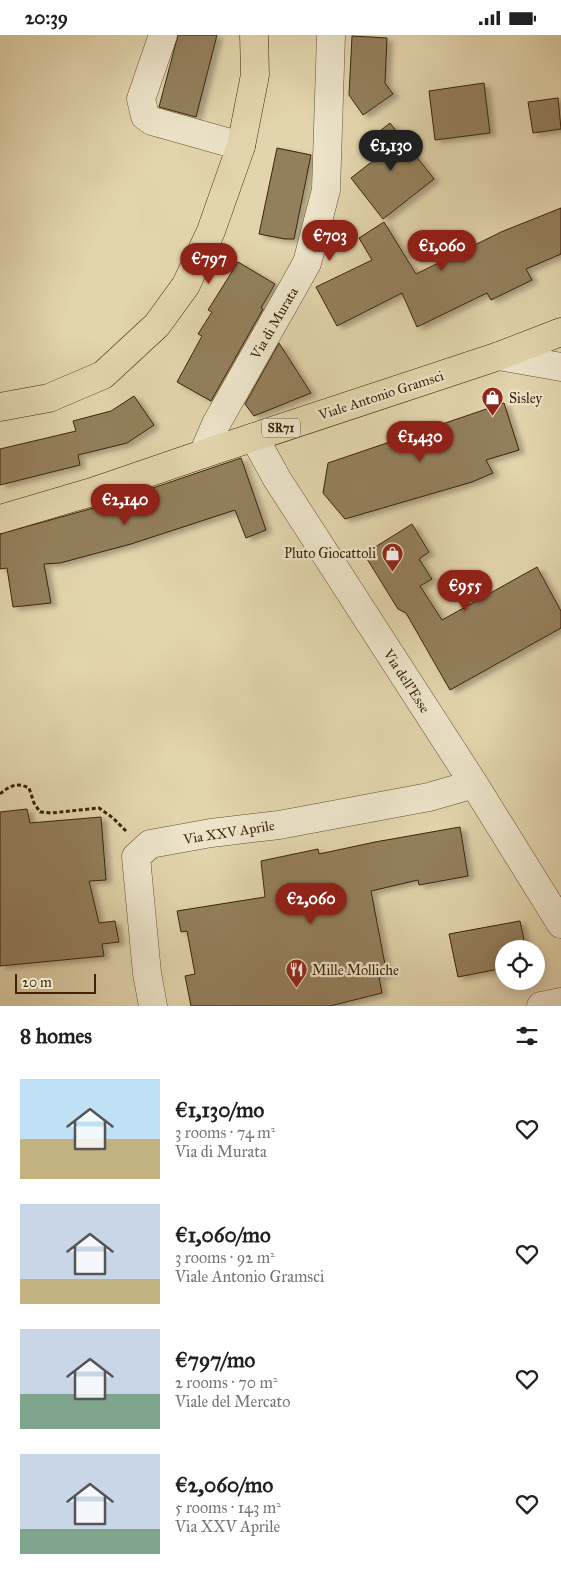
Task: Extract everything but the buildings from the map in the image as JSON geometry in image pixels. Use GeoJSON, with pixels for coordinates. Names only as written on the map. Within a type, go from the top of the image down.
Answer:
{"type":"FeatureCollection","features":[{"type":"Feature","properties":{"kind":"main road"},"geometry":{"type":"LineString","coordinates":[[0,407],[49,398],[103,375],[158,325],[186,285],[211,231],[241,146],[255,75],[254,35]]}},
{"type":"Feature","properties":{"kind":"main road","name":"Viale Antonio Gramsci"},"geometry":{"type":"LineString","coordinates":[[0,519],[92,492],[499,356],[561,332]]}},
{"type":"Feature","properties":{"kind":"street"},"geometry":{"type":"LineString","coordinates":[[163,35],[141,99],[145,116],[152,121],[241,146]]}},
{"type":"Feature","properties":{"kind":"street","name":"Via di Murata"},"geometry":{"type":"LineString","coordinates":[[203,454],[216,424],[307,263],[326,190],[331,35]]}},
{"type":"Feature","properties":{"kind":"street"},"geometry":{"type":"LineString","coordinates":[[499,356],[561,367]]}},
{"type":"Feature","properties":{"kind":"street","name":"Via dell'Esse"},"geometry":{"type":"LineString","coordinates":[[254,437],[277,479],[474,784],[561,924]]}},
{"type":"Feature","properties":{"kind":"street","name":"Via XXV Aprile"},"geometry":{"type":"LineString","coordinates":[[150,844],[211,833],[279,825],[429,797],[474,784]]}},
{"type":"Feature","properties":{"kind":"street"},"geometry":{"type":"LineString","coordinates":[[150,844],[136,857],[147,973],[153,1006]]}},
{"type":"Feature","properties":{"kind":"street"},"geometry":{"type":"LineString","coordinates":[[541,1006],[561,1002]]}},
{"type":"Feature","properties":{"kind":"path"},"geometry":{"type":"LineString","coordinates":[[0,794],[8,787],[22,784],[29,788],[34,803],[40,812],[51,813],[99,808],[114,818],[126,831],[129,841],[138,845],[150,844]]}},
{"type":"Feature","properties":{"kind":"place","name":"Sisley"},"geometry":{"type":"Point","coordinates":[493,417]}},
{"type":"Feature","properties":{"kind":"place","name":"Pluto Giocattoli"},"geometry":{"type":"Point","coordinates":[392,572]}},
{"type":"Feature","properties":{"kind":"place","name":"Mille Molliche"},"geometry":{"type":"Point","coordinates":[296,989]}}]}
